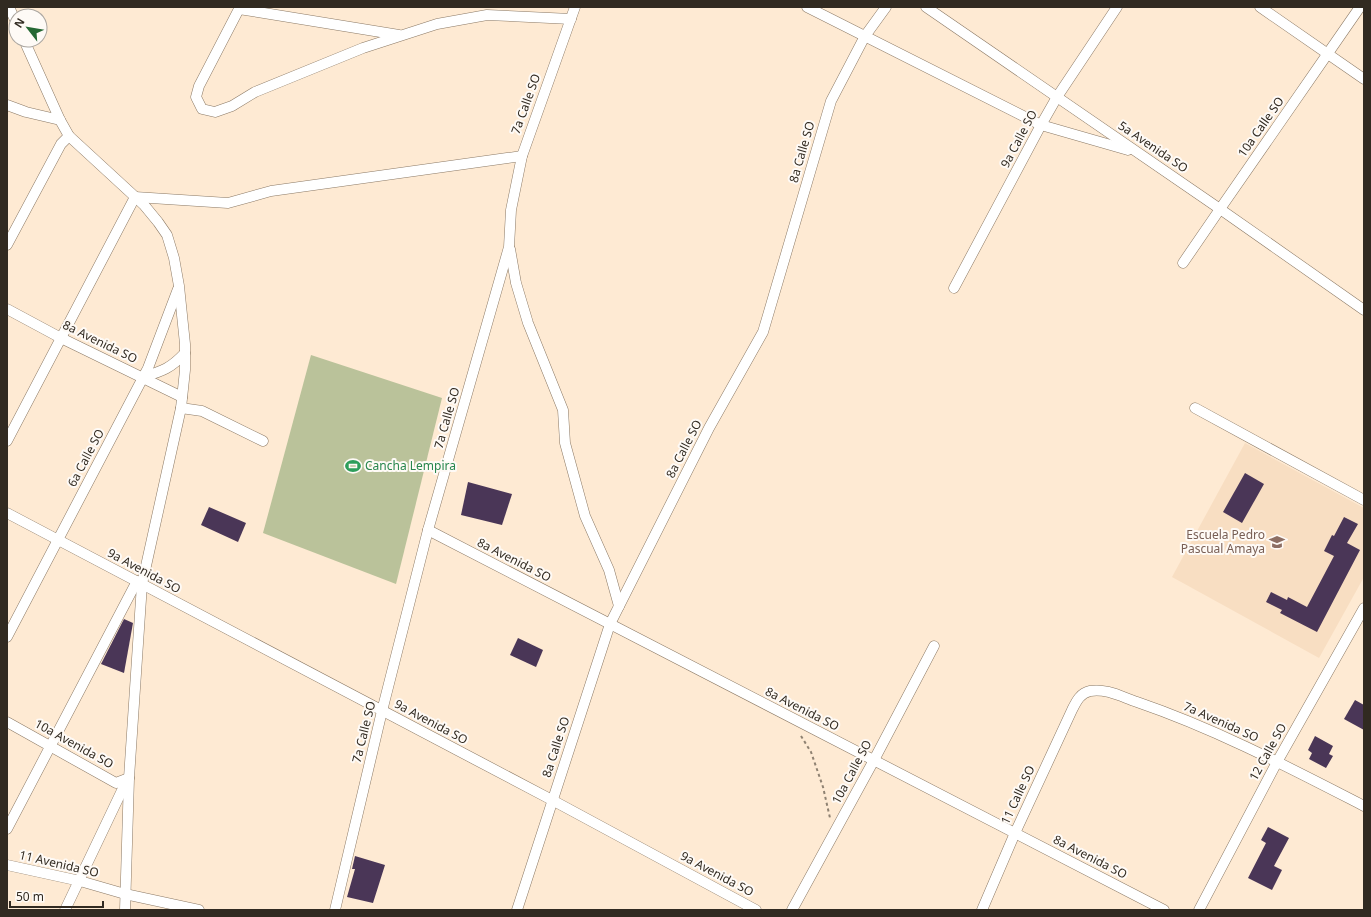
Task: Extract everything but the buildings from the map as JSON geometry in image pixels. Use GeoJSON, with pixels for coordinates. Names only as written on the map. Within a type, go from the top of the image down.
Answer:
{"type":"FeatureCollection","features":[{"type":"Feature","properties":{"kind":"street","name":"7a Calle SO"},"geometry":{"type":"LineString","coordinates":[[335,910],[382,711],[428,530],[509,247],[511,210],[522,156],[574,7]]}},
{"type":"Feature","properties":{"kind":"street"},"geometry":{"type":"LineString","coordinates":[[807,7],[1041,124],[1137,152]]}},
{"type":"Feature","properties":{"kind":"street","name":"8a Calle SO"},"geometry":{"type":"LineString","coordinates":[[518,910],[552,800],[610,624],[709,428],[763,332],[830,102],[865,36],[886,7]]}},
{"type":"Feature","properties":{"kind":"street","name":"5a Avenida SO"},"geometry":{"type":"LineString","coordinates":[[926,7],[1364,310]]}},
{"type":"Feature","properties":{"kind":"street","name":"9a Calle SO"},"geometry":{"type":"LineString","coordinates":[[954,288],[1041,124],[1057,97],[1117,7]]}},
{"type":"Feature","properties":{"kind":"street"},"geometry":{"type":"LineString","coordinates":[[1260,7],[1364,80]]}},
{"type":"Feature","properties":{"kind":"street","name":"10a Calle SO"},"geometry":{"type":"LineString","coordinates":[[1183,263],[1360,7]]}},
{"type":"Feature","properties":{"kind":"street"},"geometry":{"type":"LineString","coordinates":[[402,36],[239,8],[199,86],[196,97],[202,109],[215,112],[232,106],[255,92],[363,48],[402,36],[437,24],[487,15],[571,19]]}},
{"type":"Feature","properties":{"kind":"street"},"geometry":{"type":"LineString","coordinates":[[28,48],[60,120],[69,136],[144,205],[158,222],[166,235],[174,258],[179,286],[185,353],[181,408],[139,583],[129,778],[125,910]]}},
{"type":"Feature","properties":{"kind":"street"},"geometry":{"type":"LineString","coordinates":[[7,105],[26,112],[60,120]]}},
{"type":"Feature","properties":{"kind":"street"},"geometry":{"type":"LineString","coordinates":[[7,245],[61,144],[69,136]]}},
{"type":"Feature","properties":{"kind":"street"},"geometry":{"type":"LineString","coordinates":[[135,197],[228,203],[271,191],[522,156]]}},
{"type":"Feature","properties":{"kind":"street"},"geometry":{"type":"LineString","coordinates":[[7,441],[135,197]]}},
{"type":"Feature","properties":{"kind":"street"},"geometry":{"type":"LineString","coordinates":[[509,247],[516,283],[528,323],[563,410],[565,443],[584,516],[609,570],[619,606]]}},
{"type":"Feature","properties":{"kind":"street","name":"6a Calle SO"},"geometry":{"type":"LineString","coordinates":[[7,637],[148,368],[179,286]]}},
{"type":"Feature","properties":{"kind":"street","name":"8a Avenida SO"},"geometry":{"type":"LineString","coordinates":[[7,309],[61,338],[182,397]]}},
{"type":"Feature","properties":{"kind":"street"},"geometry":{"type":"LineString","coordinates":[[143,377],[164,371],[177,362],[185,353]]}},
{"type":"Feature","properties":{"kind":"street"},"geometry":{"type":"LineString","coordinates":[[181,408],[202,410],[263,441]]}},
{"type":"Feature","properties":{"kind":"street"},"geometry":{"type":"LineString","coordinates":[[1195,408],[1364,500]]}},
{"type":"Feature","properties":{"kind":"street","name":"9a Avenida SO"},"geometry":{"type":"LineString","coordinates":[[7,513],[552,800],[756,910]]}},
{"type":"Feature","properties":{"kind":"street","name":"8a Avenida SO"},"geometry":{"type":"LineString","coordinates":[[428,530],[1164,910]]}},
{"type":"Feature","properties":{"kind":"street"},"geometry":{"type":"LineString","coordinates":[[7,829],[50,746],[139,583]]}},
{"type":"Feature","properties":{"kind":"street","name":"12 Calle SO"},"geometry":{"type":"LineString","coordinates":[[1199,910],[1277,762],[1364,608]]}},
{"type":"Feature","properties":{"kind":"street","name":"10a Calle SO"},"geometry":{"type":"LineString","coordinates":[[792,910],[934,646]]}},
{"type":"Feature","properties":{"kind":"street","name":"7a Avenida SO"},"geometry":{"type":"LineString","coordinates":[[1083,694],[1089,691],[1109,692],[1168,712],[1277,762],[1364,806]]}},
{"type":"Feature","properties":{"kind":"street","name":"11 Calle SO"},"geometry":{"type":"LineString","coordinates":[[982,910],[1015,833],[1072,710],[1083,694]]}},
{"type":"Feature","properties":{"kind":"street","name":"10a Avenida SO"},"geometry":{"type":"LineString","coordinates":[[7,722],[116,783],[129,778]]}},
{"type":"Feature","properties":{"kind":"street"},"geometry":{"type":"LineString","coordinates":[[65,910],[129,778]]}},
{"type":"Feature","properties":{"kind":"street","name":"11 Avenida SO"},"geometry":{"type":"LineString","coordinates":[[7,865],[80,880],[125,894],[199,910]]}},
{"type":"Feature","properties":{"kind":"path"},"geometry":{"type":"LineString","coordinates":[[800,735],[811,752],[823,788],[833,834]]}},
{"type":"Feature","properties":{"kind":"shaded area","name":"Escuela Pedro Pascual Amaya"},"geometry":{"type":"Polygon","coordinates":[[[1245,443],[1364,508],[1364,577],[1319,658],[1172,577],[1245,443]]]}},
{"type":"Feature","properties":{"kind":"green space","name":"Cancha Lempira"},"geometry":{"type":"Polygon","coordinates":[[[311,355],[442,398],[396,584],[263,533],[311,355]]]}},
{"type":"Feature","properties":{"kind":"place","name":"Cancha Lempira"},"geometry":{"type":"Point","coordinates":[353,466]}},
{"type":"Feature","properties":{"kind":"place","name":"Escuela Pedro Pascual Amaya"},"geometry":{"type":"Point","coordinates":[1277,542]}}]}
